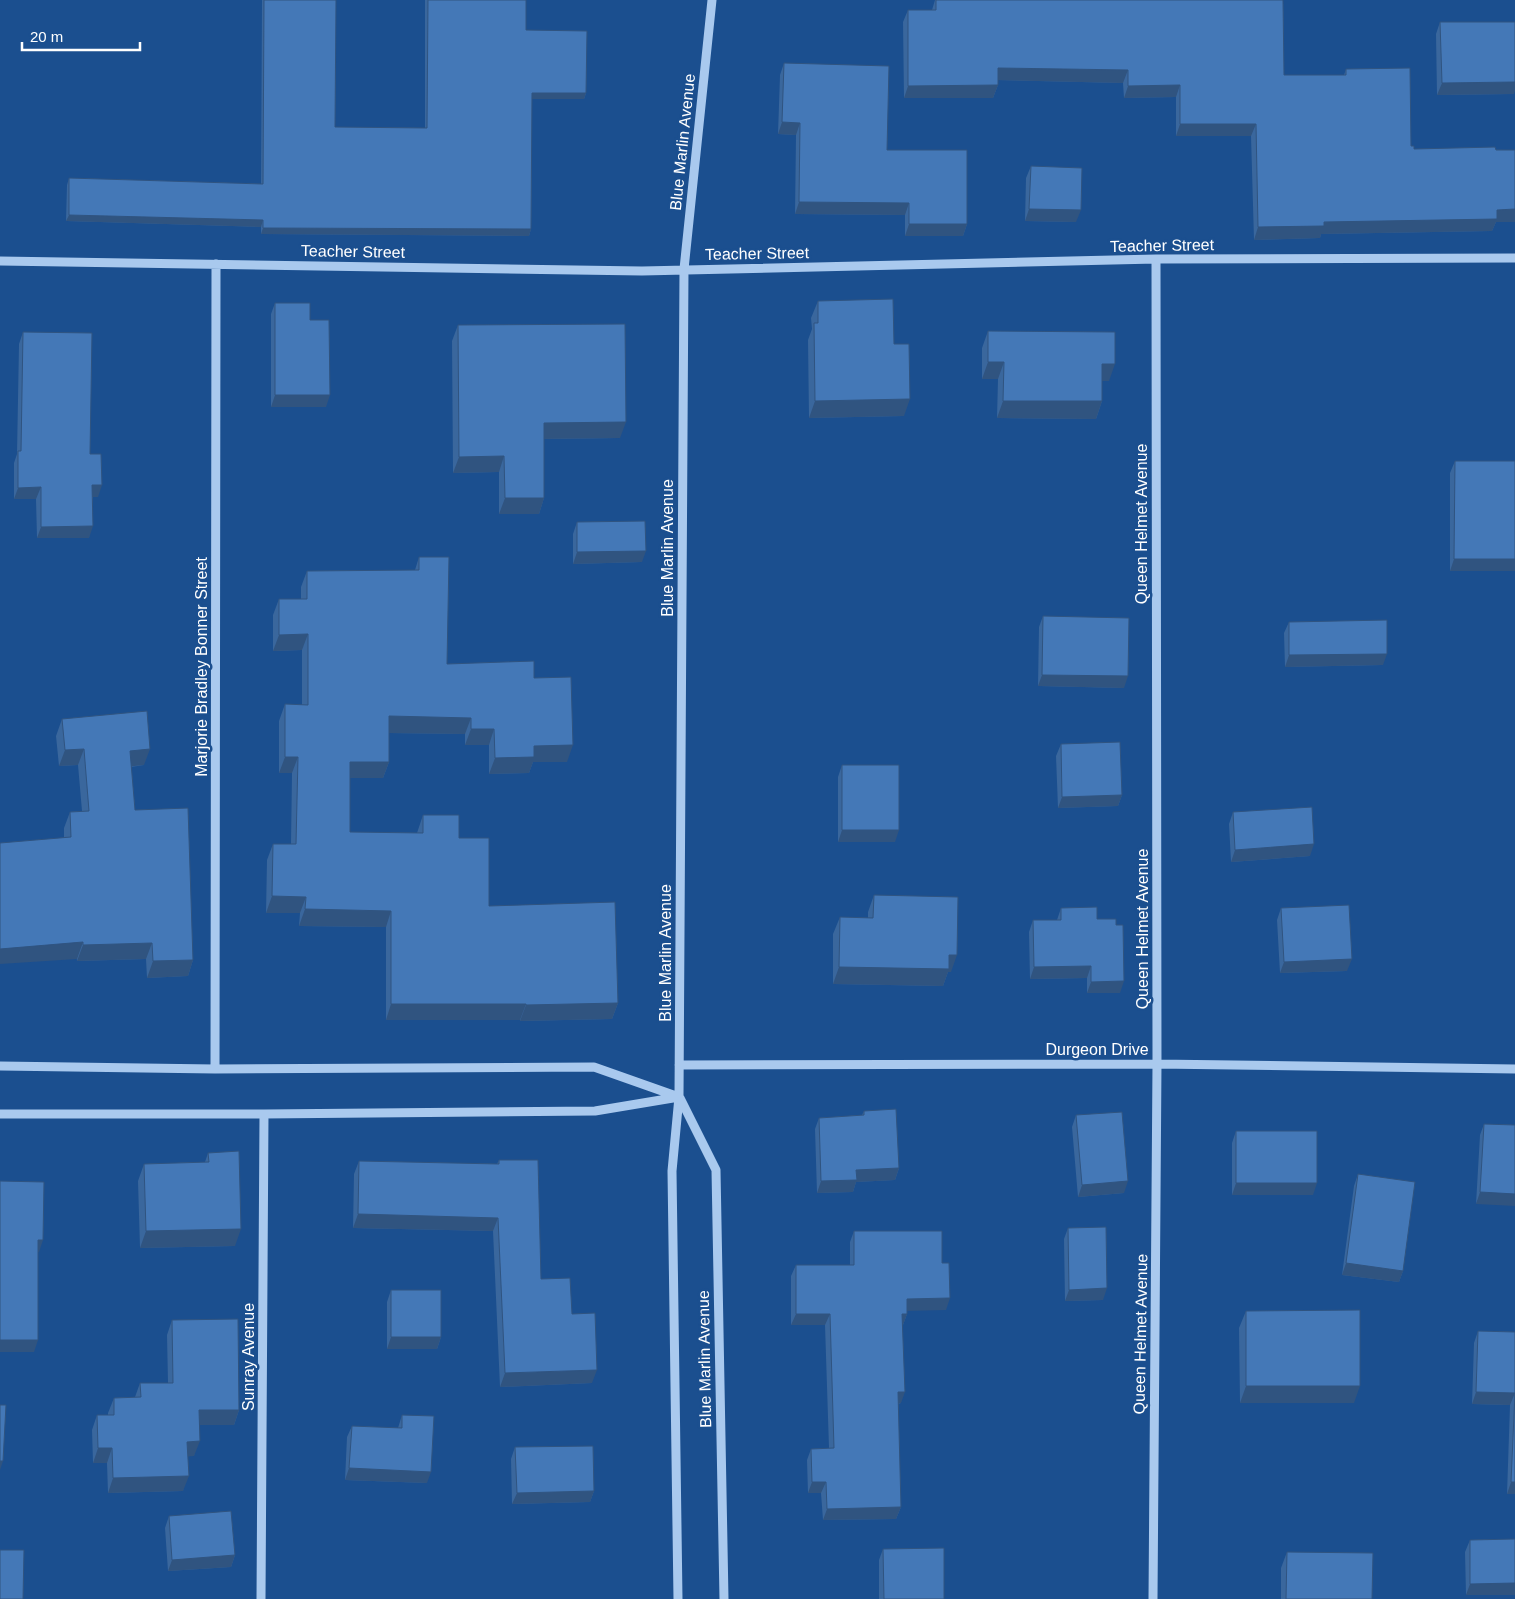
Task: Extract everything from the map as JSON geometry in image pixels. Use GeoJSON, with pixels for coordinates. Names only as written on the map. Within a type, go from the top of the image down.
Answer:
{"type":"FeatureCollection","features":[{"type":"Feature","properties":{"kind":"street","name":"Blue Marlin Avenue"},"geometry":{"type":"LineString","coordinates":[[678,1599],[672,1171],[679,1097],[684,270],[712,0]]}},
{"type":"Feature","properties":{"kind":"street","name":"Teacher Street"},"geometry":{"type":"LineString","coordinates":[[0,261],[642,271],[1156,259],[1515,258]]}},
{"type":"Feature","properties":{"kind":"street","name":"Queen Helmet Avenue"},"geometry":{"type":"LineString","coordinates":[[1153,1599],[1158,1064],[1156,259]]}},
{"type":"Feature","properties":{"kind":"street","name":"Marjorie Bradley Bonner Street"},"geometry":{"type":"LineString","coordinates":[[215,1069],[216,264]]}},
{"type":"Feature","properties":{"kind":"street","name":"Durgeon Drive"},"geometry":{"type":"LineString","coordinates":[[679,1065],[1158,1064],[1515,1069]]}},
{"type":"Feature","properties":{"kind":"street"},"geometry":{"type":"LineString","coordinates":[[0,1066],[215,1069],[594,1067],[679,1097]]}},
{"type":"Feature","properties":{"kind":"street","name":"Blue Marlin Avenue"},"geometry":{"type":"LineString","coordinates":[[679,1097],[716,1170],[724,1599]]}},
{"type":"Feature","properties":{"kind":"street"},"geometry":{"type":"LineString","coordinates":[[0,1114],[595,1111],[679,1097]]}},
{"type":"Feature","properties":{"kind":"street","name":"Sunray Avenue"},"geometry":{"type":"LineString","coordinates":[[261,1599],[264,1114]]}},
{"type":"Feature","properties":{"kind":"building"},"geometry":{"type":"Polygon","coordinates":[[[264,0],[336,0],[335,127],[427,128],[428,0],[526,0],[526,30],[587,31],[586,93],[532,93],[531,229],[263,228],[263,220],[69,215],[69,178],[263,184],[264,0]]]}},
{"type":"Feature","properties":{"kind":"building"},"geometry":{"type":"Polygon","coordinates":[[[936,0],[1283,0],[1284,75],[1346,75],[1346,69],[1410,68],[1411,146],[1414,146],[1414,149],[1495,147],[1496,150],[1515,150],[1515,209],[1497,210],[1497,219],[1324,222],[1324,226],[1258,227],[1256,124],[1180,124],[1180,85],[1128,86],[1128,70],[998,68],[998,85],[908,86],[908,10],[936,10],[936,0]]]}},
{"type":"Feature","properties":{"kind":"building"},"geometry":{"type":"Polygon","coordinates":[[[1440,22],[1515,22],[1515,82],[1442,83],[1440,22]]]}},
{"type":"Feature","properties":{"kind":"building"},"geometry":{"type":"Polygon","coordinates":[[[784,63],[889,66],[887,150],[967,150],[967,224],[909,224],[909,203],[799,202],[800,123],[782,122],[784,63]]]}},
{"type":"Feature","properties":{"kind":"building"},"geometry":{"type":"Polygon","coordinates":[[[1031,166],[1082,168],[1081,210],[1029,209],[1031,166]]]}},
{"type":"Feature","properties":{"kind":"building"},"geometry":{"type":"Polygon","coordinates":[[[893,299],[894,344],[909,344],[910,399],[815,401],[814,323],[818,323],[818,301],[893,299]]]}},
{"type":"Feature","properties":{"kind":"building"},"geometry":{"type":"Polygon","coordinates":[[[275,303],[310,303],[310,320],[329,320],[330,395],[275,395],[275,303]]]}},
{"type":"Feature","properties":{"kind":"building"},"geometry":{"type":"Polygon","coordinates":[[[625,324],[626,422],[544,423],[544,498],[505,498],[504,456],[459,457],[458,325],[625,324]]]}},
{"type":"Feature","properties":{"kind":"building"},"geometry":{"type":"Polygon","coordinates":[[[988,331],[1115,332],[1115,364],[1102,364],[1102,401],[1003,401],[1004,362],[988,362],[988,331]]]}},
{"type":"Feature","properties":{"kind":"building"},"geometry":{"type":"Polygon","coordinates":[[[23,332],[92,333],[90,454],[101,454],[102,485],[92,485],[93,526],[41,527],[41,487],[18,488],[18,451],[21,451],[23,332]]]}},
{"type":"Feature","properties":{"kind":"building"},"geometry":{"type":"Polygon","coordinates":[[[1455,461],[1515,461],[1515,559],[1454,559],[1455,461]]]}},
{"type":"Feature","properties":{"kind":"building"},"geometry":{"type":"Polygon","coordinates":[[[645,521],[646,551],[577,552],[577,522],[645,521]]]}},
{"type":"Feature","properties":{"kind":"building"},"geometry":{"type":"Polygon","coordinates":[[[419,557],[449,557],[447,664],[534,661],[534,678],[571,677],[573,745],[534,746],[534,757],[495,758],[494,729],[471,729],[471,718],[389,716],[389,762],[350,762],[350,832],[423,833],[423,815],[459,815],[459,838],[489,838],[489,906],[615,902],[618,1003],[526,1005],[391,1004],[391,911],[305,909],[306,897],[272,896],[273,844],[296,844],[298,757],[285,757],[285,704],[308,705],[308,634],[279,635],[279,599],[307,599],[307,571],[419,570],[419,557]]]}},
{"type":"Feature","properties":{"kind":"building"},"geometry":{"type":"Polygon","coordinates":[[[1043,616],[1129,618],[1128,676],[1042,675],[1043,616]]]}},
{"type":"Feature","properties":{"kind":"building"},"geometry":{"type":"Polygon","coordinates":[[[1387,620],[1387,654],[1289,655],[1289,622],[1387,620]]]}},
{"type":"Feature","properties":{"kind":"building"},"geometry":{"type":"Polygon","coordinates":[[[147,711],[150,749],[130,751],[135,810],[188,808],[193,960],[153,961],[152,943],[83,945],[83,942],[0,949],[0,843],[71,837],[70,812],[89,811],[84,749],[65,750],[62,719],[147,711]]]}},
{"type":"Feature","properties":{"kind":"building"},"geometry":{"type":"Polygon","coordinates":[[[1120,742],[1122,795],[1062,797],[1061,744],[1120,742]]]}},
{"type":"Feature","properties":{"kind":"building"},"geometry":{"type":"Polygon","coordinates":[[[842,765],[899,765],[899,830],[842,830],[842,765]]]}},
{"type":"Feature","properties":{"kind":"building"},"geometry":{"type":"Polygon","coordinates":[[[1312,807],[1314,844],[1235,850],[1233,812],[1312,807]]]}},
{"type":"Feature","properties":{"kind":"building"},"geometry":{"type":"Polygon","coordinates":[[[874,895],[958,897],[957,955],[949,955],[949,969],[839,967],[840,917],[873,918],[874,895]]]}},
{"type":"Feature","properties":{"kind":"building"},"geometry":{"type":"Polygon","coordinates":[[[1349,905],[1352,959],[1284,962],[1281,908],[1349,905]]]}},
{"type":"Feature","properties":{"kind":"building"},"geometry":{"type":"Polygon","coordinates":[[[1097,907],[1097,919],[1116,919],[1116,925],[1123,925],[1124,981],[1091,982],[1091,966],[1034,967],[1033,920],[1061,920],[1061,908],[1097,907]]]}},
{"type":"Feature","properties":{"kind":"building"},"geometry":{"type":"Polygon","coordinates":[[[896,1109],[899,1168],[856,1170],[857,1180],[821,1181],[819,1118],[864,1115],[864,1111],[896,1109]]]}},
{"type":"Feature","properties":{"kind":"building"},"geometry":{"type":"Polygon","coordinates":[[[1122,1112],[1128,1181],[1082,1185],[1076,1115],[1122,1112]]]}},
{"type":"Feature","properties":{"kind":"building"},"geometry":{"type":"Polygon","coordinates":[[[1484,1124],[1515,1125],[1515,1194],[1480,1192],[1484,1124]]]}},
{"type":"Feature","properties":{"kind":"building"},"geometry":{"type":"Polygon","coordinates":[[[1236,1131],[1317,1131],[1317,1183],[1236,1183],[1236,1131]]]}},
{"type":"Feature","properties":{"kind":"building"},"geometry":{"type":"Polygon","coordinates":[[[239,1151],[241,1229],[146,1231],[144,1164],[209,1162],[208,1153],[239,1151]]]}},
{"type":"Feature","properties":{"kind":"building"},"geometry":{"type":"Polygon","coordinates":[[[499,1160],[538,1160],[541,1279],[570,1278],[572,1314],[595,1313],[597,1370],[505,1373],[498,1218],[358,1214],[359,1161],[499,1164],[499,1160]]]}},
{"type":"Feature","properties":{"kind":"building"},"geometry":{"type":"Polygon","coordinates":[[[1358,1174],[1415,1182],[1403,1271],[1346,1263],[1358,1174]]]}},
{"type":"Feature","properties":{"kind":"building"},"geometry":{"type":"Polygon","coordinates":[[[0,1181],[44,1182],[43,1240],[38,1240],[38,1340],[0,1340],[0,1181]]]}},
{"type":"Feature","properties":{"kind":"building"},"geometry":{"type":"Polygon","coordinates":[[[1106,1227],[1107,1288],[1069,1290],[1068,1228],[1106,1227]]]}},
{"type":"Feature","properties":{"kind":"building"},"geometry":{"type":"Polygon","coordinates":[[[854,1231],[942,1231],[942,1263],[949,1263],[950,1298],[907,1299],[907,1314],[902,1314],[905,1392],[898,1392],[901,1507],[827,1509],[826,1482],[812,1482],[811,1449],[834,1448],[830,1314],[796,1314],[796,1265],[854,1265],[854,1231]]]}},
{"type":"Feature","properties":{"kind":"building"},"geometry":{"type":"Polygon","coordinates":[[[391,1290],[441,1290],[441,1337],[391,1337],[391,1290]]]}},
{"type":"Feature","properties":{"kind":"building"},"geometry":{"type":"Polygon","coordinates":[[[1360,1310],[1360,1386],[1246,1386],[1246,1311],[1360,1310]]]}},
{"type":"Feature","properties":{"kind":"building"},"geometry":{"type":"Polygon","coordinates":[[[238,1319],[239,1410],[199,1410],[200,1441],[187,1442],[189,1476],[113,1478],[112,1448],[98,1448],[97,1415],[114,1415],[114,1398],[141,1397],[140,1383],[173,1383],[172,1320],[238,1319]]]}},
{"type":"Feature","properties":{"kind":"building"},"geometry":{"type":"Polygon","coordinates":[[[1478,1331],[1515,1332],[1515,1393],[1476,1392],[1478,1331]]]}},
{"type":"Feature","properties":{"kind":"building"},"geometry":{"type":"Polygon","coordinates":[[[1515,1393],[1515,1482],[1511,1482],[1515,1393]]]}},
{"type":"Feature","properties":{"kind":"building"},"geometry":{"type":"Polygon","coordinates":[[[0,1405],[6,1405],[3,1461],[0,1461],[0,1405]]]}},
{"type":"Feature","properties":{"kind":"building"},"geometry":{"type":"Polygon","coordinates":[[[402,1415],[434,1416],[431,1472],[349,1468],[352,1426],[402,1428],[402,1415]]]}},
{"type":"Feature","properties":{"kind":"building"},"geometry":{"type":"Polygon","coordinates":[[[593,1446],[594,1491],[517,1493],[515,1447],[593,1446]]]}},
{"type":"Feature","properties":{"kind":"building"},"geometry":{"type":"Polygon","coordinates":[[[231,1511],[235,1555],[172,1560],[169,1516],[231,1511]]]}},
{"type":"Feature","properties":{"kind":"building"},"geometry":{"type":"Polygon","coordinates":[[[1515,1539],[1515,1583],[1470,1584],[1470,1540],[1515,1539]]]}},
{"type":"Feature","properties":{"kind":"building"},"geometry":{"type":"Polygon","coordinates":[[[944,1548],[944,1599],[884,1599],[883,1549],[944,1548]]]}},
{"type":"Feature","properties":{"kind":"building"},"geometry":{"type":"Polygon","coordinates":[[[0,1550],[24,1550],[23,1599],[0,1599],[0,1550]]]}},
{"type":"Feature","properties":{"kind":"building"},"geometry":{"type":"Polygon","coordinates":[[[1287,1552],[1373,1553],[1372,1599],[1286,1599],[1287,1552]]]}}]}
